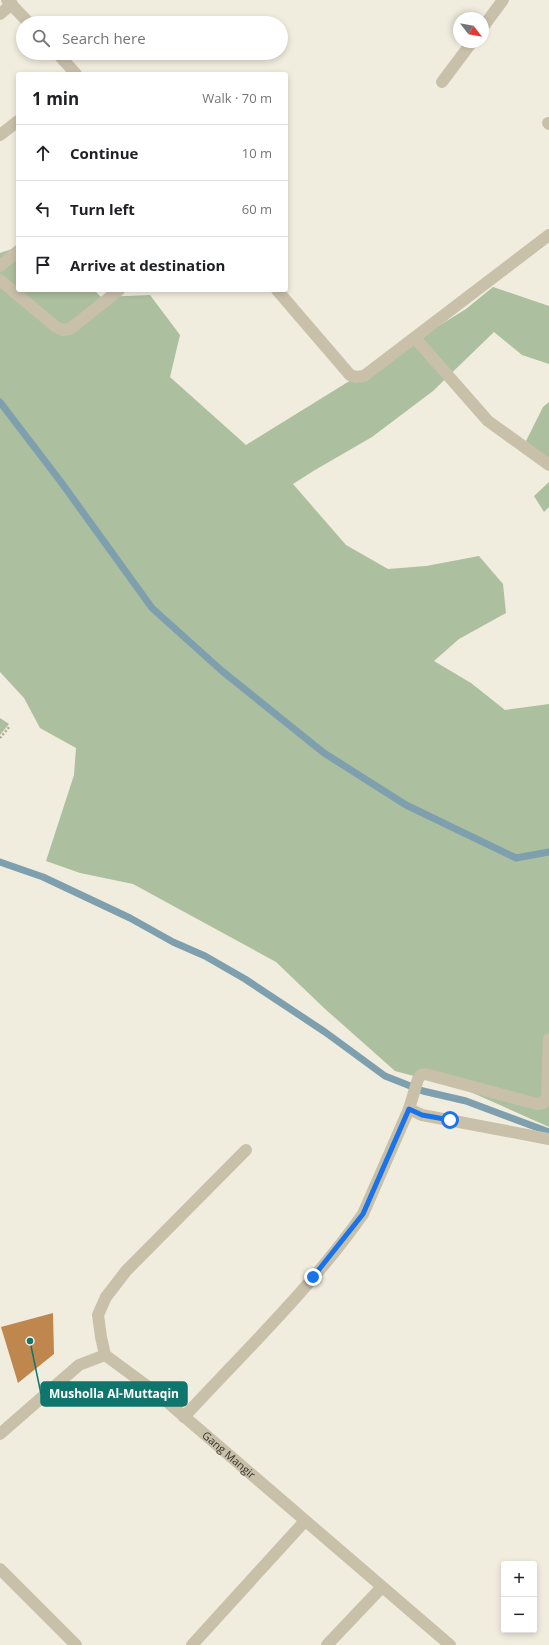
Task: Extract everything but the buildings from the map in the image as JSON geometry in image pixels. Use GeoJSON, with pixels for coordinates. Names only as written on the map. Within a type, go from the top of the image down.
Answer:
{"type":"FeatureCollection","features":[{"type":"Feature","properties":{"kind":"street"},"geometry":{"type":"LineString","coordinates":[[489,19],[503,0]]}},
{"type":"Feature","properties":{"kind":"street"},"geometry":{"type":"LineString","coordinates":[[0,14],[9,2],[22,16]]}},
{"type":"Feature","properties":{"kind":"street"},"geometry":{"type":"LineString","coordinates":[[442,82],[468,48]]}},
{"type":"Feature","properties":{"kind":"street"},"geometry":{"type":"LineString","coordinates":[[63,60],[74,72]]}},
{"type":"Feature","properties":{"kind":"street"},"geometry":{"type":"LineString","coordinates":[[0,135],[16,123]]}},
{"type":"Feature","properties":{"kind":"street"},"geometry":{"type":"LineString","coordinates":[[279,292],[350,375],[356,377],[364,376],[549,235]]}},
{"type":"Feature","properties":{"kind":"street"},"geometry":{"type":"LineString","coordinates":[[0,266],[16,253]]}},
{"type":"Feature","properties":{"kind":"street"},"geometry":{"type":"LineString","coordinates":[[0,280],[56,327],[63,330],[70,329],[116,292]]}},
{"type":"Feature","properties":{"kind":"street"},"geometry":{"type":"LineString","coordinates":[[415,338],[488,421],[549,465]]}},
{"type":"Feature","properties":{"kind":"street"},"geometry":{"type":"LineString","coordinates":[[184,1417],[303,1289],[363,1214],[409,1109],[418,1078],[421,1075],[428,1074],[540,1104],[547,1098],[549,1039]]}},
{"type":"Feature","properties":{"kind":"street"},"geometry":{"type":"LineString","coordinates":[[409,1109],[422,1115],[549,1139]]}},
{"type":"Feature","properties":{"kind":"street"},"geometry":{"type":"LineString","coordinates":[[0,1434],[79,1365],[105,1355],[98,1315],[106,1297],[126,1271],[246,1150]]}},
{"type":"Feature","properties":{"kind":"street","name":"Gang Mangir"},"geometry":{"type":"LineString","coordinates":[[105,1355],[158,1394],[450,1645]]}},
{"type":"Feature","properties":{"kind":"street"},"geometry":{"type":"LineString","coordinates":[[192,1645],[305,1521]]}},
{"type":"Feature","properties":{"kind":"street"},"geometry":{"type":"LineString","coordinates":[[0,1569],[76,1645]]}},
{"type":"Feature","properties":{"kind":"street"},"geometry":{"type":"LineString","coordinates":[[327,1645],[382,1586]]}},
{"type":"Feature","properties":{"kind":"path"},"geometry":{"type":"LineString","coordinates":[[0,738],[10,726]]}},
{"type":"Feature","properties":{"kind":"green space"},"geometry":{"type":"Polygon","coordinates":[[[16,248],[16,292],[96,292],[101,297],[150,295],[180,335],[170,377],[246,445],[466,309],[493,287],[549,306],[549,364],[522,355],[494,332],[433,391],[372,437],[293,484],[346,545],[388,569],[426,566],[479,556],[503,584],[506,613],[459,639],[434,661],[471,683],[505,710],[549,704],[549,1127],[466,1090],[395,1071],[324,1008],[276,962],[133,884],[80,873],[46,861],[74,775],[76,748],[40,728],[24,698],[0,672],[0,253],[16,248]]]}},
{"type":"Feature","properties":{"kind":"green space"},"geometry":{"type":"Polygon","coordinates":[[[549,402],[549,461],[526,441],[543,407],[549,402]]]}},
{"type":"Feature","properties":{"kind":"green space"},"geometry":{"type":"Polygon","coordinates":[[[549,482],[549,507],[544,512],[534,496],[549,482]]]}},
{"type":"Feature","properties":{"kind":"green space"},"geometry":{"type":"Polygon","coordinates":[[[0,718],[9,724],[0,735],[0,718]]]}},
{"type":"Feature","properties":{"kind":"waterway"},"geometry":{"type":"LineString","coordinates":[[0,402],[61,482],[152,608],[222,671],[324,753],[406,805],[516,858],[549,852]]}},
{"type":"Feature","properties":{"kind":"waterway"},"geometry":{"type":"LineString","coordinates":[[0,862],[43,877],[130,918],[173,942],[205,956],[245,979],[325,1032],[385,1076],[423,1091],[466,1101],[549,1132]]}},
{"type":"Feature","properties":{"kind":"place","name":"Musholla Al-Muttaqin"},"geometry":{"type":"Point","coordinates":[30,1341]}},
{"type":"Feature","properties":{"kind":"route"},"geometry":{"type":"LineString","coordinates":[[313,1277],[363,1214],[403,1126],[409,1109],[422,1115],[450,1120]]}}]}
